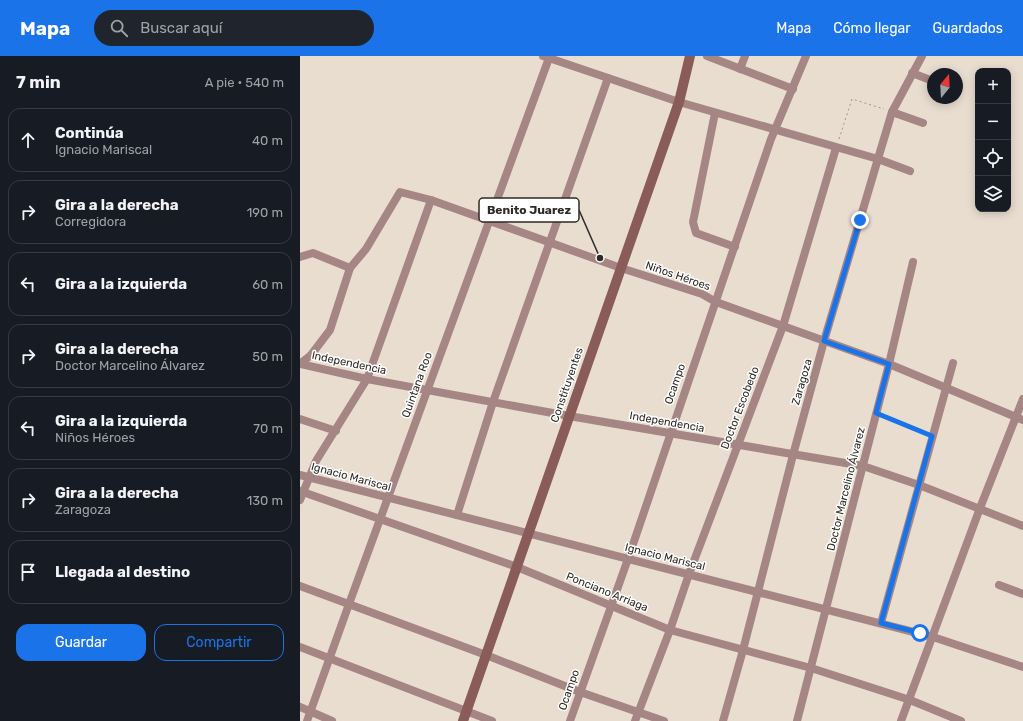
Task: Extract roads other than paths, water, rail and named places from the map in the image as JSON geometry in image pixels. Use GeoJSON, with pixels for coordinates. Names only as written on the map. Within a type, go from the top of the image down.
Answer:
{"type":"FeatureCollection","features":[{"type":"Feature","properties":{"kind":"street","name":"Constituyentes"},"geometry":{"type":"LineString","coordinates":[[464,716],[679,102],[690,56]]}},
{"type":"Feature","properties":{"kind":"street"},"geometry":{"type":"LineString","coordinates":[[707,56],[793,89]]}},
{"type":"Feature","properties":{"kind":"street"},"geometry":{"type":"LineString","coordinates":[[740,69],[746,56]]}},
{"type":"Feature","properties":{"kind":"street","name":"Ocampo"},"geometry":{"type":"LineString","coordinates":[[570,721],[628,559],[775,130],[806,56]]}},
{"type":"Feature","properties":{"kind":"street","name":"Zaragoza"},"geometry":{"type":"LineString","coordinates":[[723,721],[759,592],[793,454],[824,341],[892,112],[922,56]]}},
{"type":"Feature","properties":{"kind":"street"},"geometry":{"type":"LineString","coordinates":[[546,57],[679,102],[878,160],[910,171]]}},
{"type":"Feature","properties":{"kind":"street","name":"Quintana Roo"},"geometry":{"type":"LineString","coordinates":[[307,721],[489,221],[546,57]]}},
{"type":"Feature","properties":{"kind":"street"},"geometry":{"type":"LineString","coordinates":[[912,74],[927,79]]}},
{"type":"Feature","properties":{"kind":"street"},"geometry":{"type":"LineString","coordinates":[[457,515],[549,242],[608,78]]}},
{"type":"Feature","properties":{"kind":"street"},"geometry":{"type":"LineString","coordinates":[[892,112],[924,123]]}},
{"type":"Feature","properties":{"kind":"street"},"geometry":{"type":"LineString","coordinates":[[715,113],[693,222],[696,233],[734,247]]}},
{"type":"Feature","properties":{"kind":"street","name":"Doctor Escobedo"},"geometry":{"type":"LineString","coordinates":[[635,721],[783,326],[836,148]]}},
{"type":"Feature","properties":{"kind":"street","name":"Niños Héroes"},"geometry":{"type":"LineString","coordinates":[[350,268],[366,249],[400,192],[431,200],[621,268],[702,294],[716,302],[889,364],[1020,419]]}},
{"type":"Feature","properties":{"kind":"street"},"geometry":{"type":"LineString","coordinates":[[301,494],[316,462],[367,379],[431,200]]}},
{"type":"Feature","properties":{"kind":"street"},"geometry":{"type":"LineString","coordinates":[[300,257],[314,253],[350,268],[330,330],[311,355],[300,364]]}},
{"type":"Feature","properties":{"kind":"street","name":"Doctor Marcelino Álvarez"},"geometry":{"type":"LineString","coordinates":[[797,721],[889,364],[913,262]]}},
{"type":"Feature","properties":{"kind":"street"},"geometry":{"type":"LineString","coordinates":[[881,623],[953,362]]}},
{"type":"Feature","properties":{"kind":"street","name":"Independencia"},"geometry":{"type":"LineString","coordinates":[[300,364],[367,379],[569,416],[738,446],[863,466],[919,485],[1023,526]]}},
{"type":"Feature","properties":{"kind":"street"},"geometry":{"type":"LineString","coordinates":[[901,721],[980,508],[1020,419],[1023,400]]}},
{"type":"Feature","properties":{"kind":"street"},"geometry":{"type":"LineString","coordinates":[[300,419],[336,431]]}},
{"type":"Feature","properties":{"kind":"street","name":"Ignacio Mariscal"},"geometry":{"type":"LineString","coordinates":[[300,475],[881,623],[933,637],[1023,667]]}},
{"type":"Feature","properties":{"kind":"street","name":"Ponciano Arriaga"},"geometry":{"type":"LineString","coordinates":[[301,494],[517,567],[670,630],[811,668],[910,700],[960,721]]}},
{"type":"Feature","properties":{"kind":"street"},"geometry":{"type":"LineString","coordinates":[[999,585],[1023,594]]}},
{"type":"Feature","properties":{"kind":"street"},"geometry":{"type":"LineString","coordinates":[[300,586],[486,655],[580,692],[639,711],[664,721]]}},
{"type":"Feature","properties":{"kind":"street"},"geometry":{"type":"LineString","coordinates":[[300,647],[464,716],[492,721]]}},
{"type":"Feature","properties":{"kind":"street"},"geometry":{"type":"LineString","coordinates":[[300,707],[332,721]]}},
{"type":"Feature","properties":{"kind":"place","name":"Benito Juarez"},"geometry":{"type":"Point","coordinates":[600,258]}}]}
